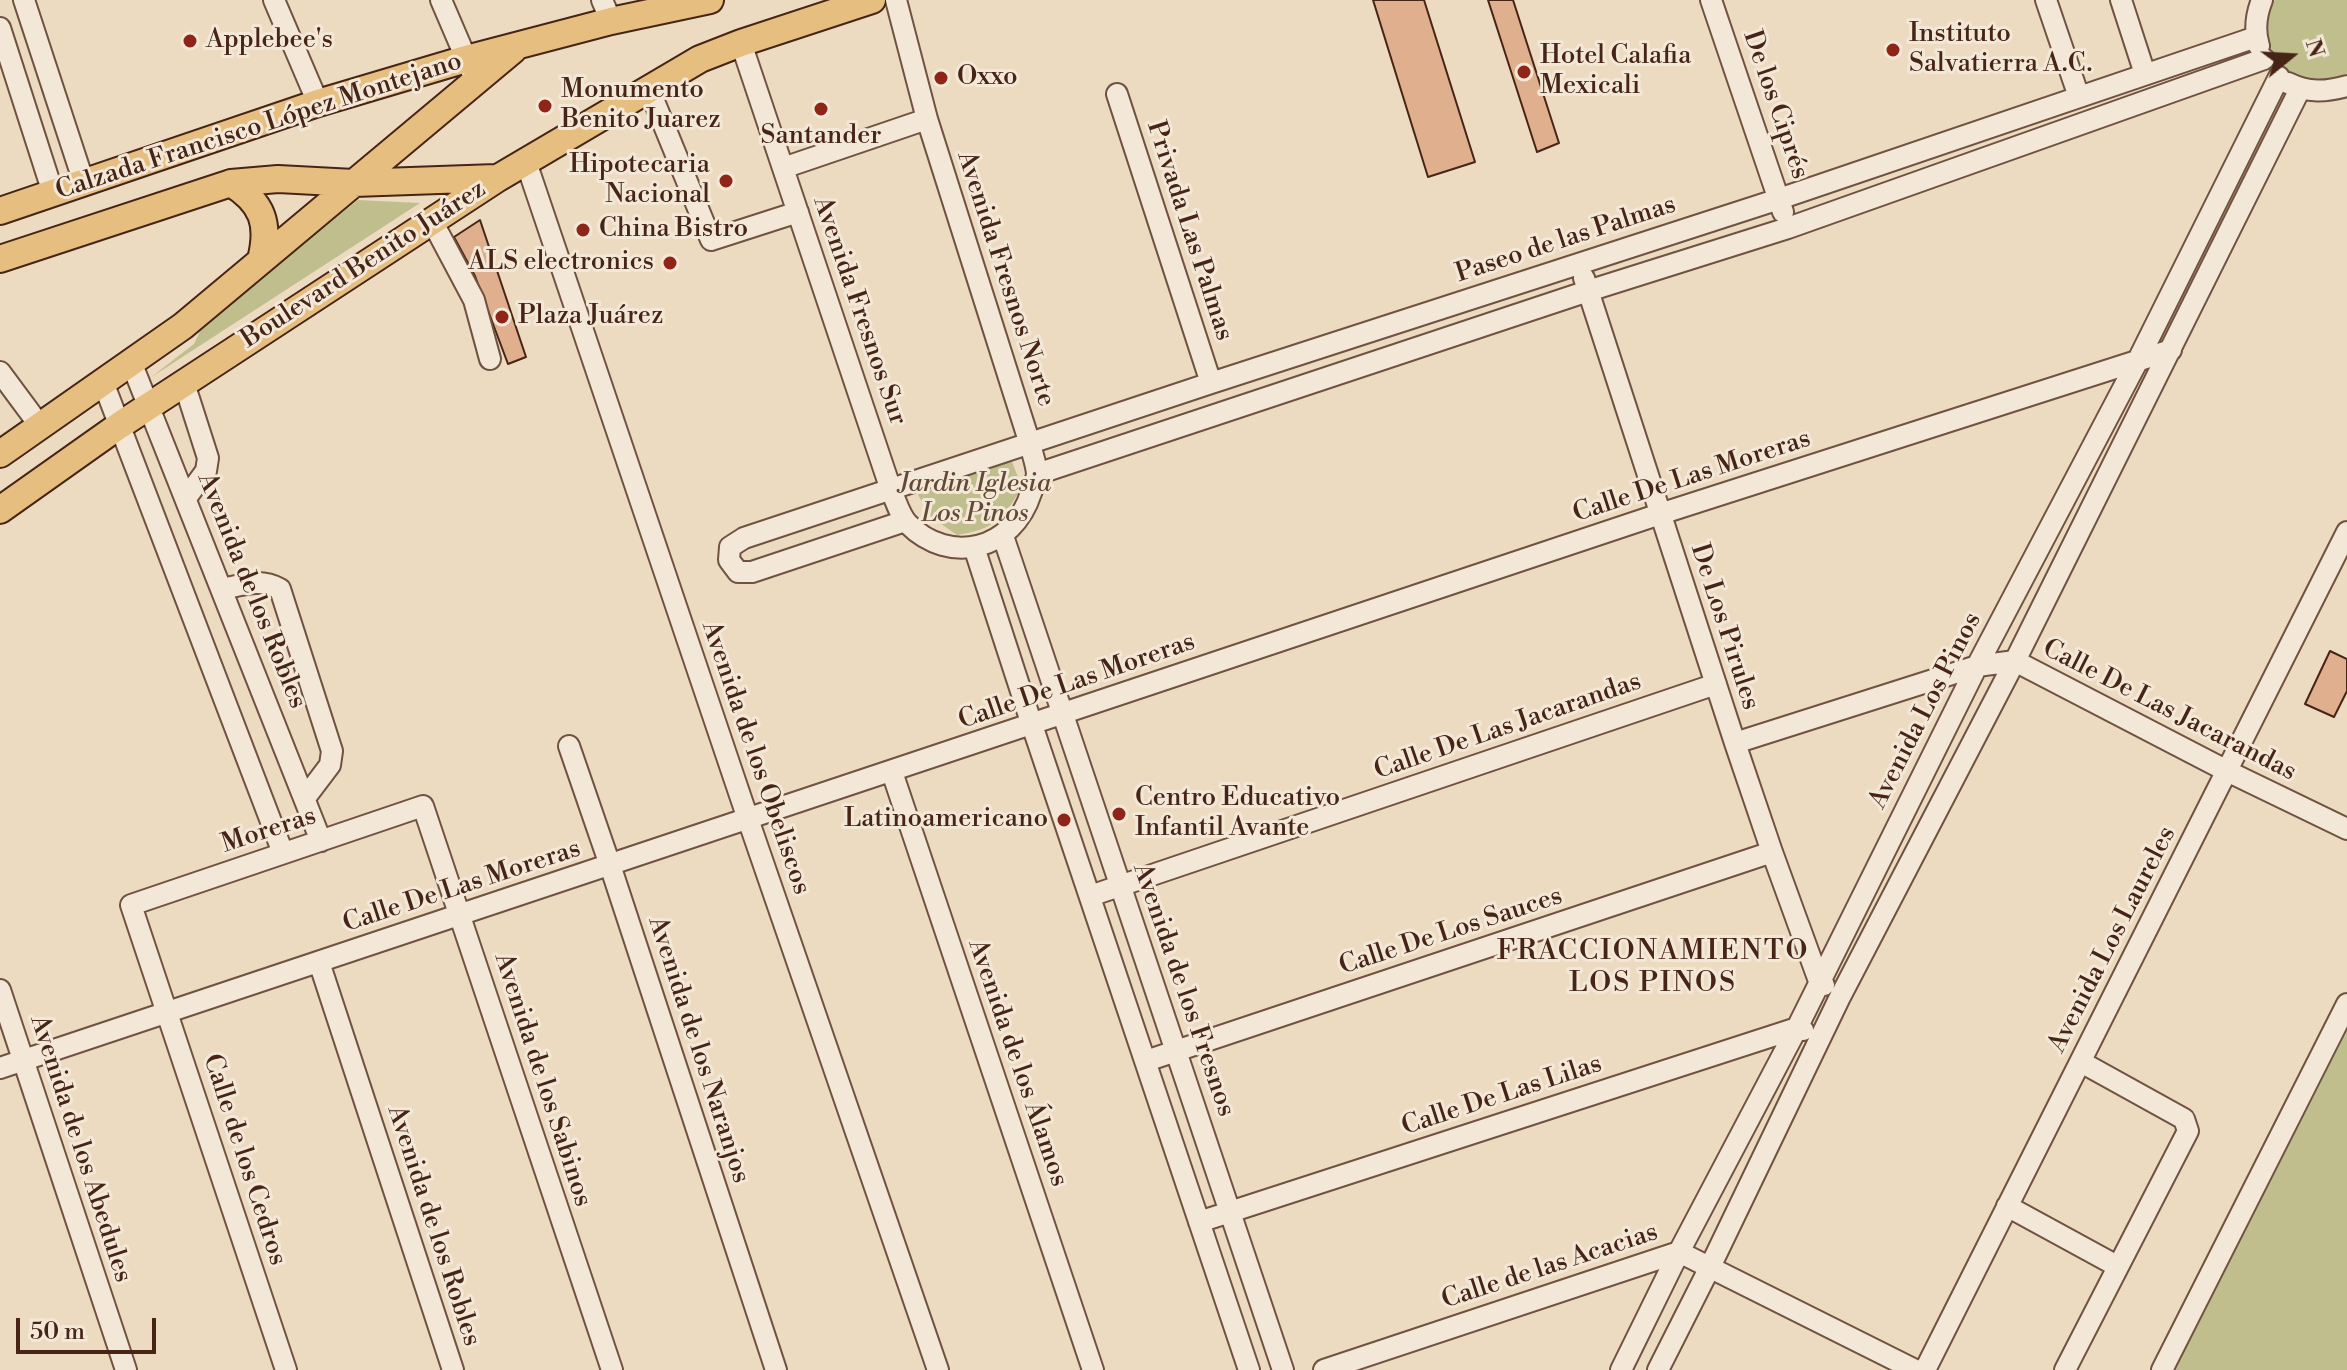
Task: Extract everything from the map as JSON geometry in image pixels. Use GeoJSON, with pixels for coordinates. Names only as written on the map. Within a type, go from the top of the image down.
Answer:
{"type":"FeatureCollection","features":[{"type":"Feature","properties":{"kind":"main road","name":"Boulevard Benito Juárez"},"geometry":{"type":"LineString","coordinates":[[0,510],[120,425],[498,178],[700,59],[872,0]]}},
{"type":"Feature","properties":{"kind":"main road"},"geometry":{"type":"LineString","coordinates":[[606,11],[697,2]]}},
{"type":"Feature","properties":{"kind":"main road","name":"Boulevard Benito Juárez"},"geometry":{"type":"LineString","coordinates":[[0,454],[183,326],[354,183],[471,70],[519,46],[606,11]]}},
{"type":"Feature","properties":{"kind":"main road","name":"Calzada Francisco López Montejano"},"geometry":{"type":"LineString","coordinates":[[0,211],[318,103],[471,70]]}},
{"type":"Feature","properties":{"kind":"main road","name":"Calzada Francisco López Montejano"},"geometry":{"type":"LineString","coordinates":[[0,259],[231,183],[278,179],[354,183],[498,178]]}},
{"type":"Feature","properties":{"kind":"main road"},"geometry":{"type":"LineString","coordinates":[[231,183],[249,194],[263,217],[267,238],[261,260]]}},
{"type":"Feature","properties":{"kind":"street"},"geometry":{"type":"LineString","coordinates":[[24,0],[84,183]]}},
{"type":"Feature","properties":{"kind":"street"},"geometry":{"type":"LineString","coordinates":[[274,0],[318,103]]}},
{"type":"Feature","properties":{"kind":"street"},"geometry":{"type":"LineString","coordinates":[[441,0],[471,70]]}},
{"type":"Feature","properties":{"kind":"street","name":"Avenida Fresnos Norte"},"geometry":{"type":"LineString","coordinates":[[896,0],[927,119],[1037,474]]}},
{"type":"Feature","properties":{"kind":"street","name":"De los Ciprés"},"geometry":{"type":"LineString","coordinates":[[1711,0],[1788,228]]}},
{"type":"Feature","properties":{"kind":"street"},"geometry":{"type":"LineString","coordinates":[[2046,0],[2079,97]]}},
{"type":"Feature","properties":{"kind":"street"},"geometry":{"type":"LineString","coordinates":[[2121,0],[2145,74]]}},
{"type":"Feature","properties":{"kind":"street"},"geometry":{"type":"LineString","coordinates":[[2262,0],[2256,13],[2256,37],[2264,59],[2279,77],[2300,89],[2323,92],[2347,86]]}},
{"type":"Feature","properties":{"kind":"street"},"geometry":{"type":"LineString","coordinates":[[0,28],[53,193]]}},
{"type":"Feature","properties":{"kind":"street","name":"Paseo de las Palmas"},"geometry":{"type":"LineString","coordinates":[[891,490],[1779,199],[2256,37]]}},
{"type":"Feature","properties":{"kind":"street","name":"Avenida Fresnos Sur"},"geometry":{"type":"LineString","coordinates":[[741,43],[891,490],[905,521]]}},
{"type":"Feature","properties":{"kind":"street"},"geometry":{"type":"LineString","coordinates":[[891,490],[744,538],[730,547],[729,560],[738,572],[752,572],[905,521],[923,536],[947,548],[974,547],[1003,536],[1017,521],[1029,501],[1037,474],[1788,228],[2264,59]]}},
{"type":"Feature","properties":{"kind":"street","name":"Avenida Los Pinos"},"geometry":{"type":"LineString","coordinates":[[1621,1370],[1679,1252],[1797,1028],[1977,666],[2137,362],[2279,77]]}},
{"type":"Feature","properties":{"kind":"street"},"geometry":{"type":"LineString","coordinates":[[649,89],[711,240],[798,212]]}},
{"type":"Feature","properties":{"kind":"street","name":"Avenida Los Pinos"},"geometry":{"type":"LineString","coordinates":[[1658,1370],[1839,999],[2015,661],[2300,89]]}},
{"type":"Feature","properties":{"kind":"street","name":"Privada Las Palmas"},"geometry":{"type":"LineString","coordinates":[[1117,94],[1211,383]]}},
{"type":"Feature","properties":{"kind":"street"},"geometry":{"type":"LineString","coordinates":[[783,168],[927,119]]}},
{"type":"Feature","properties":{"kind":"street","name":"Avenida de los Obeliscos"},"geometry":{"type":"LineString","coordinates":[[526,162],[938,1370]]}},
{"type":"Feature","properties":{"kind":"street"},"geometry":{"type":"LineString","coordinates":[[432,221],[474,300],[490,359]]}},
{"type":"Feature","properties":{"kind":"street","name":"De Los Pirules"},"geometry":{"type":"LineString","coordinates":[[1580,262],[1772,852],[1819,981],[1839,999]]}},
{"type":"Feature","properties":{"kind":"street","name":"Calle De Las Moreras"},"geometry":{"type":"LineString","coordinates":[[0,1068],[1660,514],[2171,350]]}},
{"type":"Feature","properties":{"kind":"street","name":"Avenida de los Robles"},"geometry":{"type":"LineString","coordinates":[[131,362],[321,841]]}},
{"type":"Feature","properties":{"kind":"street"},"geometry":{"type":"LineString","coordinates":[[0,372],[40,426]]}},
{"type":"Feature","properties":{"kind":"street"},"geometry":{"type":"LineString","coordinates":[[103,382],[283,853]]}},
{"type":"Feature","properties":{"kind":"street"},"geometry":{"type":"LineString","coordinates":[[184,383],[208,458],[200,482],[186,498]]}},
{"type":"Feature","properties":{"kind":"street","name":"Avenida Los Laureles"},"geometry":{"type":"LineString","coordinates":[[1925,1370],[2347,532]]}},
{"type":"Feature","properties":{"kind":"street","name":"Avenida de los Fresnos"},"geometry":{"type":"LineString","coordinates":[[1003,536],[1283,1370]]}},
{"type":"Feature","properties":{"kind":"street"},"geometry":{"type":"LineString","coordinates":[[974,547],[1249,1370]]}},
{"type":"Feature","properties":{"kind":"street"},"geometry":{"type":"LineString","coordinates":[[222,589],[255,582],[280,589],[332,751],[330,765],[305,798]]}},
{"type":"Feature","properties":{"kind":"street","name":"Calle De Las Jacarandas"},"geometry":{"type":"LineString","coordinates":[[1735,743],[1977,666],[2015,661],[2227,771],[2347,829]]}},
{"type":"Feature","properties":{"kind":"street","name":"Calle De Las Jacarandas"},"geometry":{"type":"LineString","coordinates":[[1090,896],[1716,684]]}},
{"type":"Feature","properties":{"kind":"street","name":"Avenida de los Naranjos"},"geometry":{"type":"LineString","coordinates":[[569,746],[776,1370]]}},
{"type":"Feature","properties":{"kind":"street","name":"Avenida de los Álamos"},"geometry":{"type":"LineString","coordinates":[[892,772],[1093,1370]]}},
{"type":"Feature","properties":{"kind":"street","name":"Moreras"},"geometry":{"type":"LineString","coordinates":[[131,905],[423,806]]}},
{"type":"Feature","properties":{"kind":"street","name":"Avenida de los Sabinos"},"geometry":{"type":"LineString","coordinates":[[423,806],[612,1370]]}},
{"type":"Feature","properties":{"kind":"street","name":"Calle De Los Sauces"},"geometry":{"type":"LineString","coordinates":[[1146,1061],[1772,852]]}},
{"type":"Feature","properties":{"kind":"street","name":"Calle de los Cedros"},"geometry":{"type":"LineString","coordinates":[[131,905],[286,1370]]}},
{"type":"Feature","properties":{"kind":"street","name":"Avenida de los Robles"},"geometry":{"type":"LineString","coordinates":[[319,962],[453,1370]]}},
{"type":"Feature","properties":{"kind":"street","name":"Avenida de los Abedules"},"geometry":{"type":"LineString","coordinates":[[0,990],[126,1370]]}},
{"type":"Feature","properties":{"kind":"street"},"geometry":{"type":"LineString","coordinates":[[2162,1370],[2347,1004]]}},
{"type":"Feature","properties":{"kind":"street"},"geometry":{"type":"LineString","coordinates":[[1797,1028],[1821,1037]]}},
{"type":"Feature","properties":{"kind":"street","name":"Calle De Las Lilas"},"geometry":{"type":"LineString","coordinates":[[1199,1222],[1797,1028]]}},
{"type":"Feature","properties":{"kind":"street"},"geometry":{"type":"LineString","coordinates":[[2065,1370],[2188,1131],[2184,1119],[2081,1062]]}},
{"type":"Feature","properties":{"kind":"street"},"geometry":{"type":"LineString","coordinates":[[2007,1206],[2117,1266]]}},
{"type":"Feature","properties":{"kind":"street","name":"Calle de las Acacias"},"geometry":{"type":"LineString","coordinates":[[1324,1370],[1679,1252],[1915,1370]]}},
{"type":"Feature","properties":{"kind":"green space"},"geometry":{"type":"Polygon","coordinates":[[[2275,0],[2347,0],[2347,73],[2331,86],[2295,79],[2276,70],[2267,51],[2263,13],[2275,0]]]}},
{"type":"Feature","properties":{"kind":"green space"},"geometry":{"type":"Polygon","coordinates":[[[358,200],[420,203],[150,378],[194,344],[203,325],[358,200]]]}},
{"type":"Feature","properties":{"kind":"green space","name":"Jardin Iglesia Los Pinos"},"geometry":{"type":"Polygon","coordinates":[[[1012,462],[1022,487],[1003,515],[981,529],[957,535],[931,517],[918,495],[924,484],[987,464],[1012,462]]]}},
{"type":"Feature","properties":{"kind":"green space"},"geometry":{"type":"Polygon","coordinates":[[[2347,1004],[2347,1370],[2162,1370],[2347,1004]]]}},
{"type":"Feature","properties":{"kind":"building"},"geometry":{"type":"Polygon","coordinates":[[[1373,0],[1424,0],[1475,162],[1428,177],[1373,0]]]}},
{"type":"Feature","properties":{"kind":"building","name":"Hotel Calafia Mexicali"},"geometry":{"type":"Polygon","coordinates":[[[1488,0],[1513,0],[1559,143],[1537,152],[1488,0]]]}},
{"type":"Feature","properties":{"kind":"building","name":"Plaza Juárez"},"geometry":{"type":"Polygon","coordinates":[[[480,220],[526,357],[508,364],[475,276],[454,237],[480,220]]]}},
{"type":"Feature","properties":{"kind":"building"},"geometry":{"type":"Polygon","coordinates":[[[2330,651],[2347,659],[2347,691],[2334,717],[2305,704],[2330,651]]]}},
{"type":"Feature","properties":{"kind":"place","name":"Applebee's"},"geometry":{"type":"Point","coordinates":[190,41]}},
{"type":"Feature","properties":{"kind":"place","name":"Instituto Salvatierra A.C."},"geometry":{"type":"Point","coordinates":[1893,50]}},
{"type":"Feature","properties":{"kind":"place","name":"Hotel Calafia Mexicali"},"geometry":{"type":"Point","coordinates":[1524,72]}},
{"type":"Feature","properties":{"kind":"place","name":"Oxxo"},"geometry":{"type":"Point","coordinates":[941,78]}},
{"type":"Feature","properties":{"kind":"place","name":"Monumento Benito Juarez"},"geometry":{"type":"Point","coordinates":[545,106]}},
{"type":"Feature","properties":{"kind":"place","name":"Santander"},"geometry":{"type":"Point","coordinates":[821,109]}},
{"type":"Feature","properties":{"kind":"place","name":"Hipotecaria Nacional"},"geometry":{"type":"Point","coordinates":[726,181]}},
{"type":"Feature","properties":{"kind":"place","name":"China Bistro"},"geometry":{"type":"Point","coordinates":[583,230]}},
{"type":"Feature","properties":{"kind":"place","name":"ALS electronics"},"geometry":{"type":"Point","coordinates":[670,263]}},
{"type":"Feature","properties":{"kind":"place","name":"Plaza Juárez"},"geometry":{"type":"Point","coordinates":[502,317]}},
{"type":"Feature","properties":{"kind":"place","name":"Centro Educativo Infantil Avante"},"geometry":{"type":"Point","coordinates":[1119,814]}},
{"type":"Feature","properties":{"kind":"place","name":"Latinoamericano"},"geometry":{"type":"Point","coordinates":[1064,820]}},
{"type":"Feature","properties":{"kind":"district","name":"FRACCIONAMIENTO LOS PINOS"},"geometry":{"type":"Point","coordinates":[1653,968]}}]}
